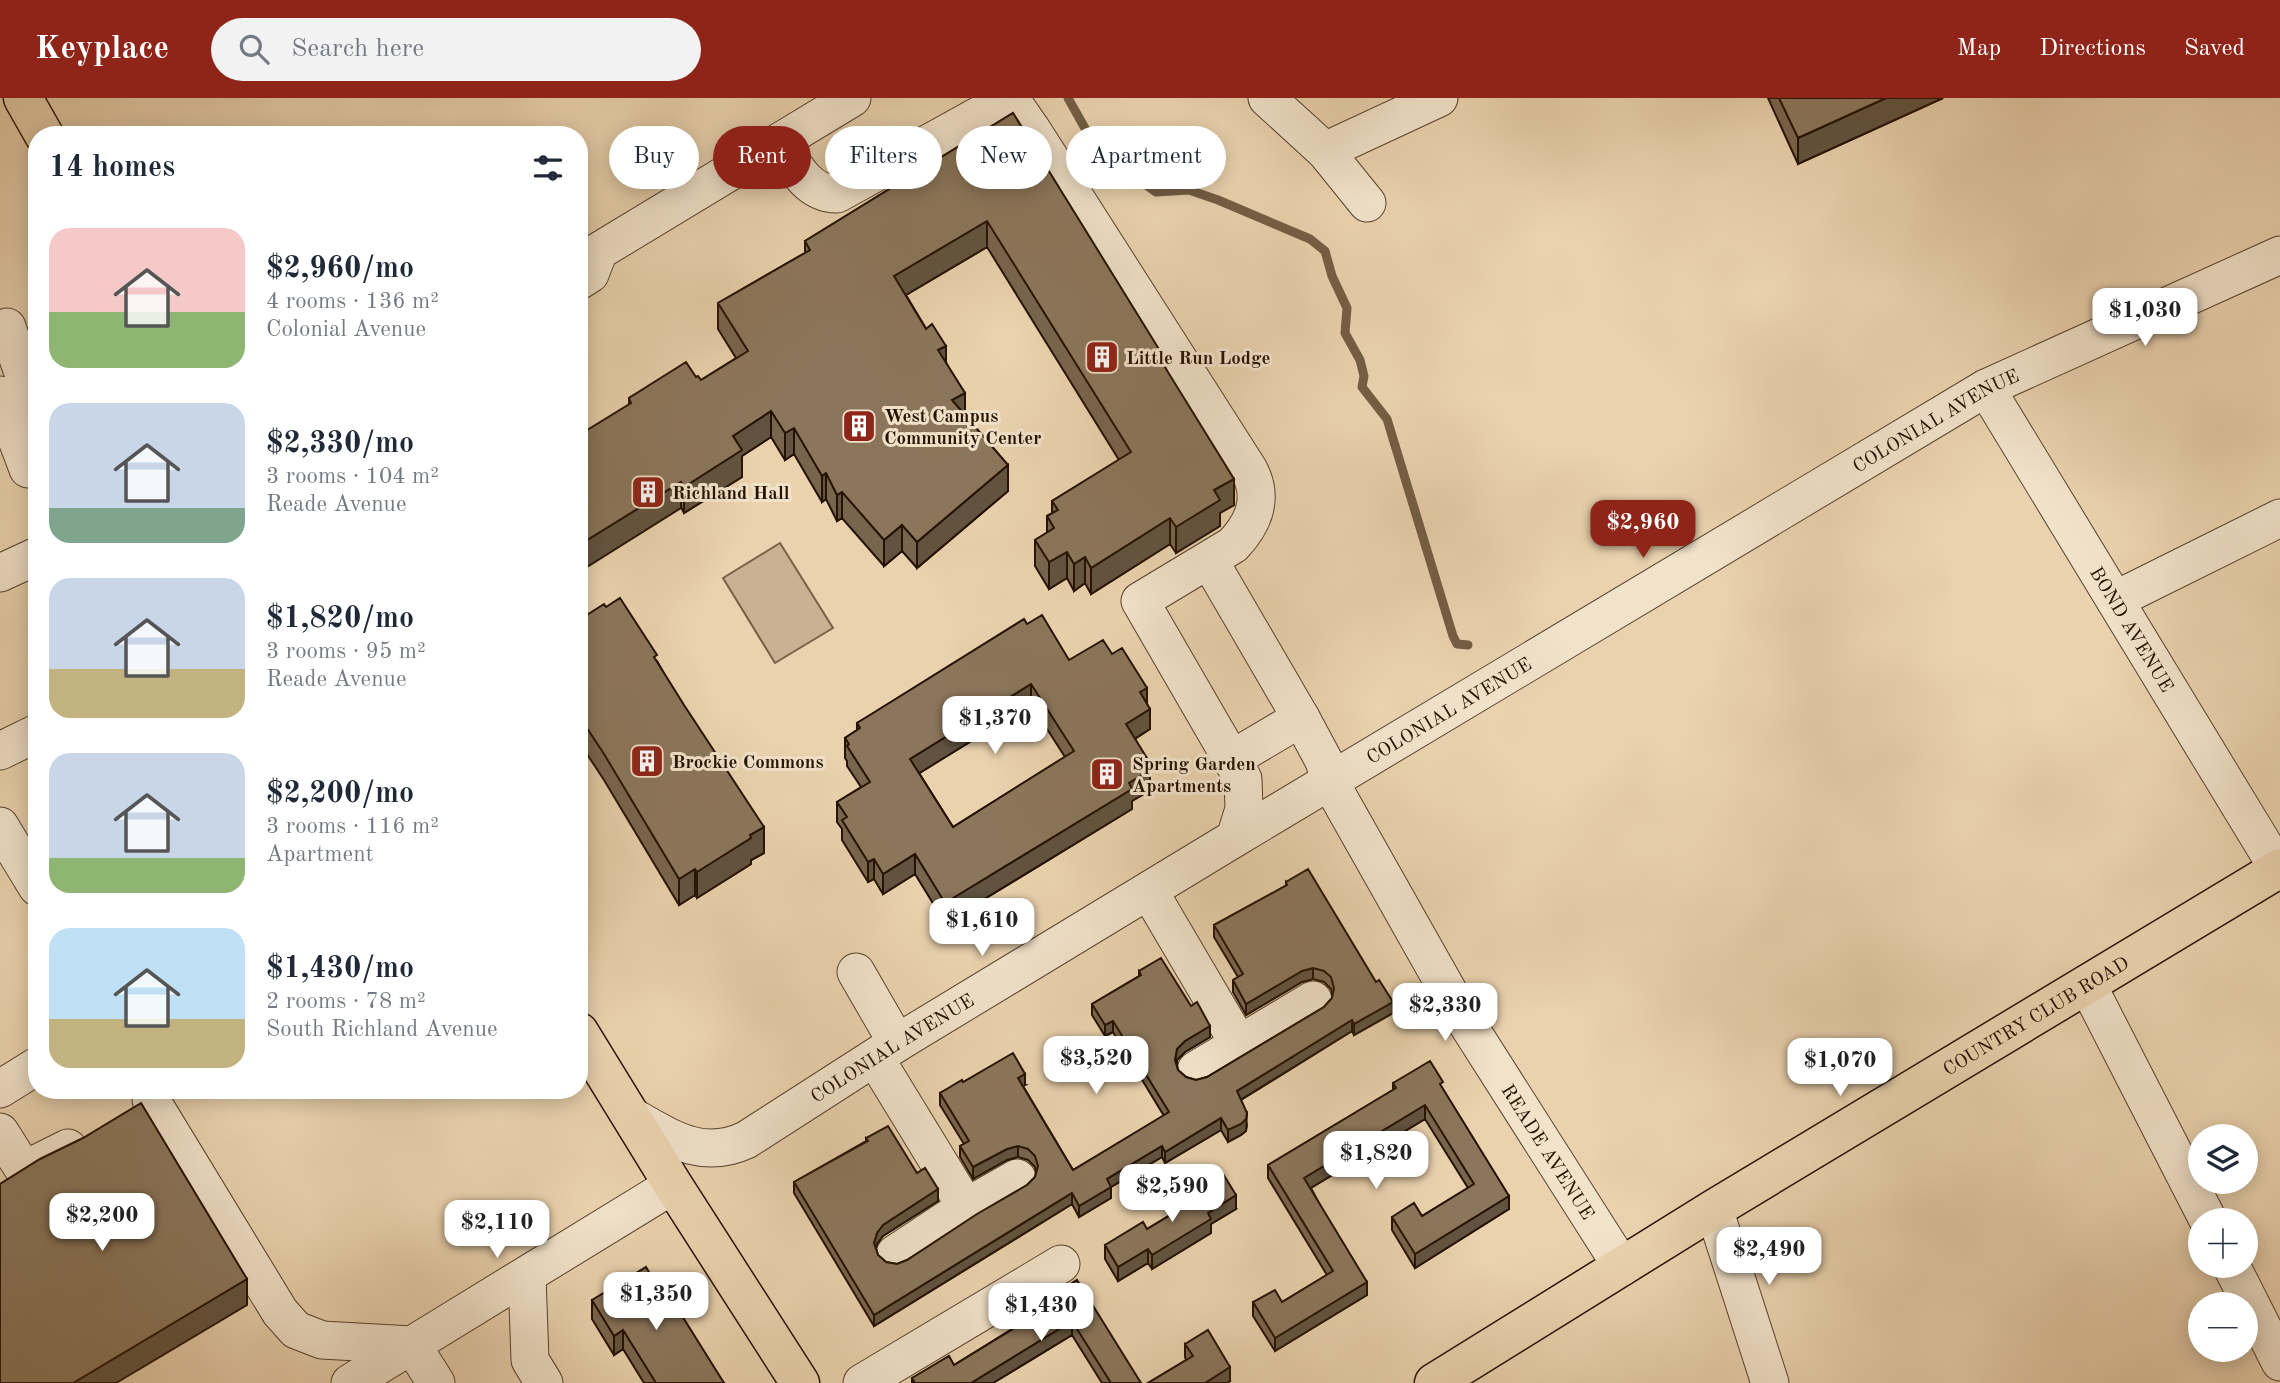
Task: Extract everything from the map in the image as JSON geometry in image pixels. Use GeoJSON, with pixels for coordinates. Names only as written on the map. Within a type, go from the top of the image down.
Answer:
{"type":"FeatureCollection","features":[{"type":"Feature","properties":{"kind":"main road"},"geometry":{"type":"LineString","coordinates":[[23,98],[39,126]]}},
{"type":"Feature","properties":{"kind":"main road","name":"COUNTRY CLUB ROAD"},"geometry":{"type":"LineString","coordinates":[[1434,1383],[1714,1209],[2279,870]]}},
{"type":"Feature","properties":{"kind":"main road"},"geometry":{"type":"LineString","coordinates":[[588,1047],[800,1383]]}},
{"type":"Feature","properties":{"kind":"street"},"geometry":{"type":"LineString","coordinates":[[806,126],[852,98]]}},
{"type":"Feature","properties":{"kind":"street"},"geometry":{"type":"LineString","coordinates":[[1267,98],[1325,151],[1367,203]]}},
{"type":"Feature","properties":{"kind":"street"},"geometry":{"type":"LineString","coordinates":[[1325,151],[1439,98]]}},
{"type":"Feature","properties":{"kind":"street"},"geometry":{"type":"LineString","coordinates":[[811,185],[827,194],[836,194],[1004,99],[1016,107],[1031,130],[1252,476],[1257,493],[1251,522],[1233,545],[1140,601],[1243,779],[1244,809],[1235,838]]}},
{"type":"Feature","properties":{"kind":"street"},"geometry":{"type":"LineString","coordinates":[[588,259],[713,183]]}},
{"type":"Feature","properties":{"kind":"street","name":"COLONIAL AVENUE"},"geometry":{"type":"LineString","coordinates":[[631,1116],[681,1143],[701,1148],[734,1146],[1235,838],[1986,388],[2280,255]]}},
{"type":"Feature","properties":{"kind":"street"},"geometry":{"type":"LineString","coordinates":[[0,330],[7,327],[28,388]]}},
{"type":"Feature","properties":{"kind":"street","name":"BOND AVENUE"},"geometry":{"type":"LineString","coordinates":[[1986,388],[2279,870]]}},
{"type":"Feature","properties":{"kind":"street"},"geometry":{"type":"LineString","coordinates":[[0,395],[22,471]]}},
{"type":"Feature","properties":{"kind":"street"},"geometry":{"type":"LineString","coordinates":[[2115,600],[2280,518]]}},
{"type":"Feature","properties":{"kind":"street"},"geometry":{"type":"LineString","coordinates":[[0,573],[28,560]]}},
{"type":"Feature","properties":{"kind":"street","name":"READE AVENUE"},"geometry":{"type":"LineString","coordinates":[[1209,560],[1301,718],[1324,761],[1329,782],[1461,1014],[1622,1266]]}},
{"type":"Feature","properties":{"kind":"street"},"geometry":{"type":"LineString","coordinates":[[1232,759],[1301,718]]}},
{"type":"Feature","properties":{"kind":"street"},"geometry":{"type":"LineString","coordinates":[[0,751],[28,737]]}},
{"type":"Feature","properties":{"kind":"street"},"geometry":{"type":"LineString","coordinates":[[0,826],[28,872]]}},
{"type":"Feature","properties":{"kind":"street"},"geometry":{"type":"LineString","coordinates":[[1149,891],[1239,1044]]}},
{"type":"Feature","properties":{"kind":"street"},"geometry":{"type":"LineString","coordinates":[[856,972],[886,1051],[965,1207]]}},
{"type":"Feature","properties":{"kind":"street"},"geometry":{"type":"LineString","coordinates":[[2087,984],[2201,1208]]}},
{"type":"Feature","properties":{"kind":"street"},"geometry":{"type":"LineString","coordinates":[[1196,1070],[1313,1000]]}},
{"type":"Feature","properties":{"kind":"street"},"geometry":{"type":"LineString","coordinates":[[0,1089],[28,1072]]}},
{"type":"Feature","properties":{"kind":"street"},"geometry":{"type":"LineString","coordinates":[[0,1132],[24,1170],[151,1099]]}},
{"type":"Feature","properties":{"kind":"street"},"geometry":{"type":"LineString","coordinates":[[160,1099],[280,1312],[296,1330],[322,1340],[412,1345]]}},
{"type":"Feature","properties":{"kind":"street"},"geometry":{"type":"LineString","coordinates":[[895,1254],[965,1207],[1017,1178]]}},
{"type":"Feature","properties":{"kind":"street"},"geometry":{"type":"LineString","coordinates":[[350,1383],[673,1185]]}},
{"type":"Feature","properties":{"kind":"street"},"geometry":{"type":"LineString","coordinates":[[1714,1209],[1770,1383]]}},
{"type":"Feature","properties":{"kind":"street"},"geometry":{"type":"LineString","coordinates":[[862,1383],[1061,1264]]}},
{"type":"Feature","properties":{"kind":"street"},"geometry":{"type":"LineString","coordinates":[[527,1276],[530,1360],[544,1383]]}},
{"type":"Feature","properties":{"kind":"street"},"geometry":{"type":"LineString","coordinates":[[2238,1278],[2280,1362]]}},
{"type":"Feature","properties":{"kind":"street"},"geometry":{"type":"LineString","coordinates":[[412,1345],[436,1383]]}},
{"type":"Feature","properties":{"kind":"shaded area"},"geometry":{"type":"Polygon","coordinates":[[[780,543],[833,628],[775,663],[723,578],[780,543]]]}},
{"type":"Feature","properties":{"kind":"building"},"geometry":{"type":"Polygon","coordinates":[[[1779,98],[1886,98],[1798,138],[1779,98]]]}},
{"type":"Feature","properties":{"kind":"building"},"geometry":{"type":"Polygon","coordinates":[[[1013,113],[1021,126],[992,126],[1013,113]]]}},
{"type":"Feature","properties":{"kind":"building"},"geometry":{"type":"Polygon","coordinates":[[[956,148],[956,189],[1052,189],[1052,176],[1162,354],[1158,356],[1234,479],[1214,490],[1220,500],[1176,527],[1170,518],[1091,568],[1085,557],[1074,564],[1067,552],[1049,562],[1035,540],[1054,528],[1047,516],[1058,510],[1052,501],[1131,452],[987,221],[894,276],[926,329],[932,324],[946,346],[938,350],[965,393],[952,400],[1008,465],[917,542],[902,525],[884,540],[842,492],[837,495],[826,473],[822,476],[794,428],[785,433],[771,411],[733,436],[742,450],[684,487],[681,482],[588,539],[588,429],[631,403],[629,398],[686,362],[701,380],[748,351],[718,303],[810,250],[805,241],[890,189],[942,189],[942,157],[956,148]]]}},
{"type":"Feature","properties":{"kind":"building","name":"Brockie Commons"},"geometry":{"type":"Polygon","coordinates":[[[620,598],[657,655],[654,657],[684,705],[764,827],[697,872],[695,869],[679,879],[588,730],[588,614],[604,604],[606,607],[620,598]]]}},
{"type":"Feature","properties":{"kind":"building","name":"Spring Garden Apartments"},"geometry":{"type":"Polygon","coordinates":[[[1042,615],[1069,660],[1103,640],[1112,654],[1122,648],[1147,688],[1140,692],[1150,709],[1126,724],[1150,763],[1141,769],[1144,774],[1129,783],[1132,789],[945,903],[915,854],[883,874],[874,859],[868,862],[842,820],[847,817],[837,802],[870,782],[847,746],[849,744],[845,738],[860,728],[857,723],[1024,619],[1027,624],[1042,615]],[[1031,684],[910,759],[953,827],[1074,751],[1031,684]]]}},
{"type":"Feature","properties":{"kind":"building"},"geometry":{"type":"Polygon","coordinates":[[[1308,869],[1376,982],[1379,980],[1393,1002],[1354,1024],[1352,1020],[1237,1091],[1247,1113],[1241,1124],[1228,1130],[1221,1118],[1165,1152],[1162,1146],[1107,1179],[1111,1187],[1079,1206],[1072,1193],[874,1315],[794,1182],[868,1141],[866,1138],[888,1126],[917,1173],[925,1168],[938,1189],[883,1225],[877,1233],[874,1243],[878,1255],[886,1262],[897,1264],[1027,1185],[1035,1177],[1038,1166],[1035,1156],[1028,1149],[1018,1146],[973,1167],[960,1146],[969,1141],[940,1093],[962,1080],[963,1082],[1013,1053],[1025,1074],[1018,1078],[1073,1170],[1169,1112],[1113,1021],[1105,1025],[1092,1004],[1141,975],[1139,971],[1161,958],[1191,1006],[1197,1002],[1210,1026],[1177,1049],[1175,1060],[1178,1070],[1186,1077],[1196,1080],[1207,1077],[1324,1007],[1332,998],[1334,988],[1331,977],[1324,971],[1313,968],[1302,971],[1246,1004],[1233,980],[1243,974],[1214,925],[1287,885],[1286,882],[1308,869]]]}},
{"type":"Feature","properties":{"kind":"building"},"geometry":{"type":"Polygon","coordinates":[[[1430,1061],[1443,1082],[1440,1084],[1509,1196],[1415,1254],[1392,1217],[1414,1203],[1422,1216],[1474,1184],[1425,1105],[1304,1178],[1367,1282],[1275,1338],[1253,1302],[1275,1290],[1282,1302],[1333,1271],[1268,1165],[1396,1088],[1393,1083],[1430,1061]]]}},
{"type":"Feature","properties":{"kind":"building"},"geometry":{"type":"Polygon","coordinates":[[[141,1103],[247,1279],[73,1383],[0,1383],[0,1184],[141,1103]]]}},
{"type":"Feature","properties":{"kind":"building"},"geometry":{"type":"Polygon","coordinates":[[[1223,1174],[1236,1195],[1208,1213],[1211,1219],[1152,1255],[1148,1249],[1118,1267],[1105,1245],[1143,1222],[1147,1229],[1197,1199],[1193,1192],[1223,1174]]]}},
{"type":"Feature","properties":{"kind":"building"},"geometry":{"type":"Polygon","coordinates":[[[646,1267],[674,1315],[679,1311],[724,1383],[656,1383],[623,1330],[614,1336],[592,1300],[646,1267]]]}},
{"type":"Feature","properties":{"kind":"building"},"geometry":{"type":"Polygon","coordinates":[[[1077,1280],[1141,1383],[1111,1383],[1072,1321],[971,1383],[915,1383],[912,1378],[949,1356],[954,1365],[1060,1300],[1056,1293],[1077,1280]]]}},
{"type":"Feature","properties":{"kind":"building"},"geometry":{"type":"Polygon","coordinates":[[[1208,1330],[1230,1367],[1205,1383],[1148,1383],[1193,1356],[1185,1344],[1208,1330]]]}},
{"type":"Feature","properties":{"kind":"waterway"},"geometry":{"type":"LineString","coordinates":[[1068,98],[1091,139],[1128,172],[1156,192],[1189,190],[1218,200],[1310,239],[1325,251],[1332,276],[1347,308],[1345,333],[1360,360],[1364,376],[1362,387],[1387,419],[1453,636],[1457,644],[1468,645]]}},
{"type":"Feature","properties":{"kind":"place","name":"Little Run Lodge"},"geometry":{"type":"Point","coordinates":[1102,357]}},
{"type":"Feature","properties":{"kind":"place","name":"West Campus Community Center"},"geometry":{"type":"Point","coordinates":[859,426]}},
{"type":"Feature","properties":{"kind":"place","name":"Richland Hall"},"geometry":{"type":"Point","coordinates":[648,492]}},
{"type":"Feature","properties":{"kind":"place","name":"Brockie Commons"},"geometry":{"type":"Point","coordinates":[647,761]}},
{"type":"Feature","properties":{"kind":"place","name":"Spring Garden Apartments"},"geometry":{"type":"Point","coordinates":[1107,774]}}]}
